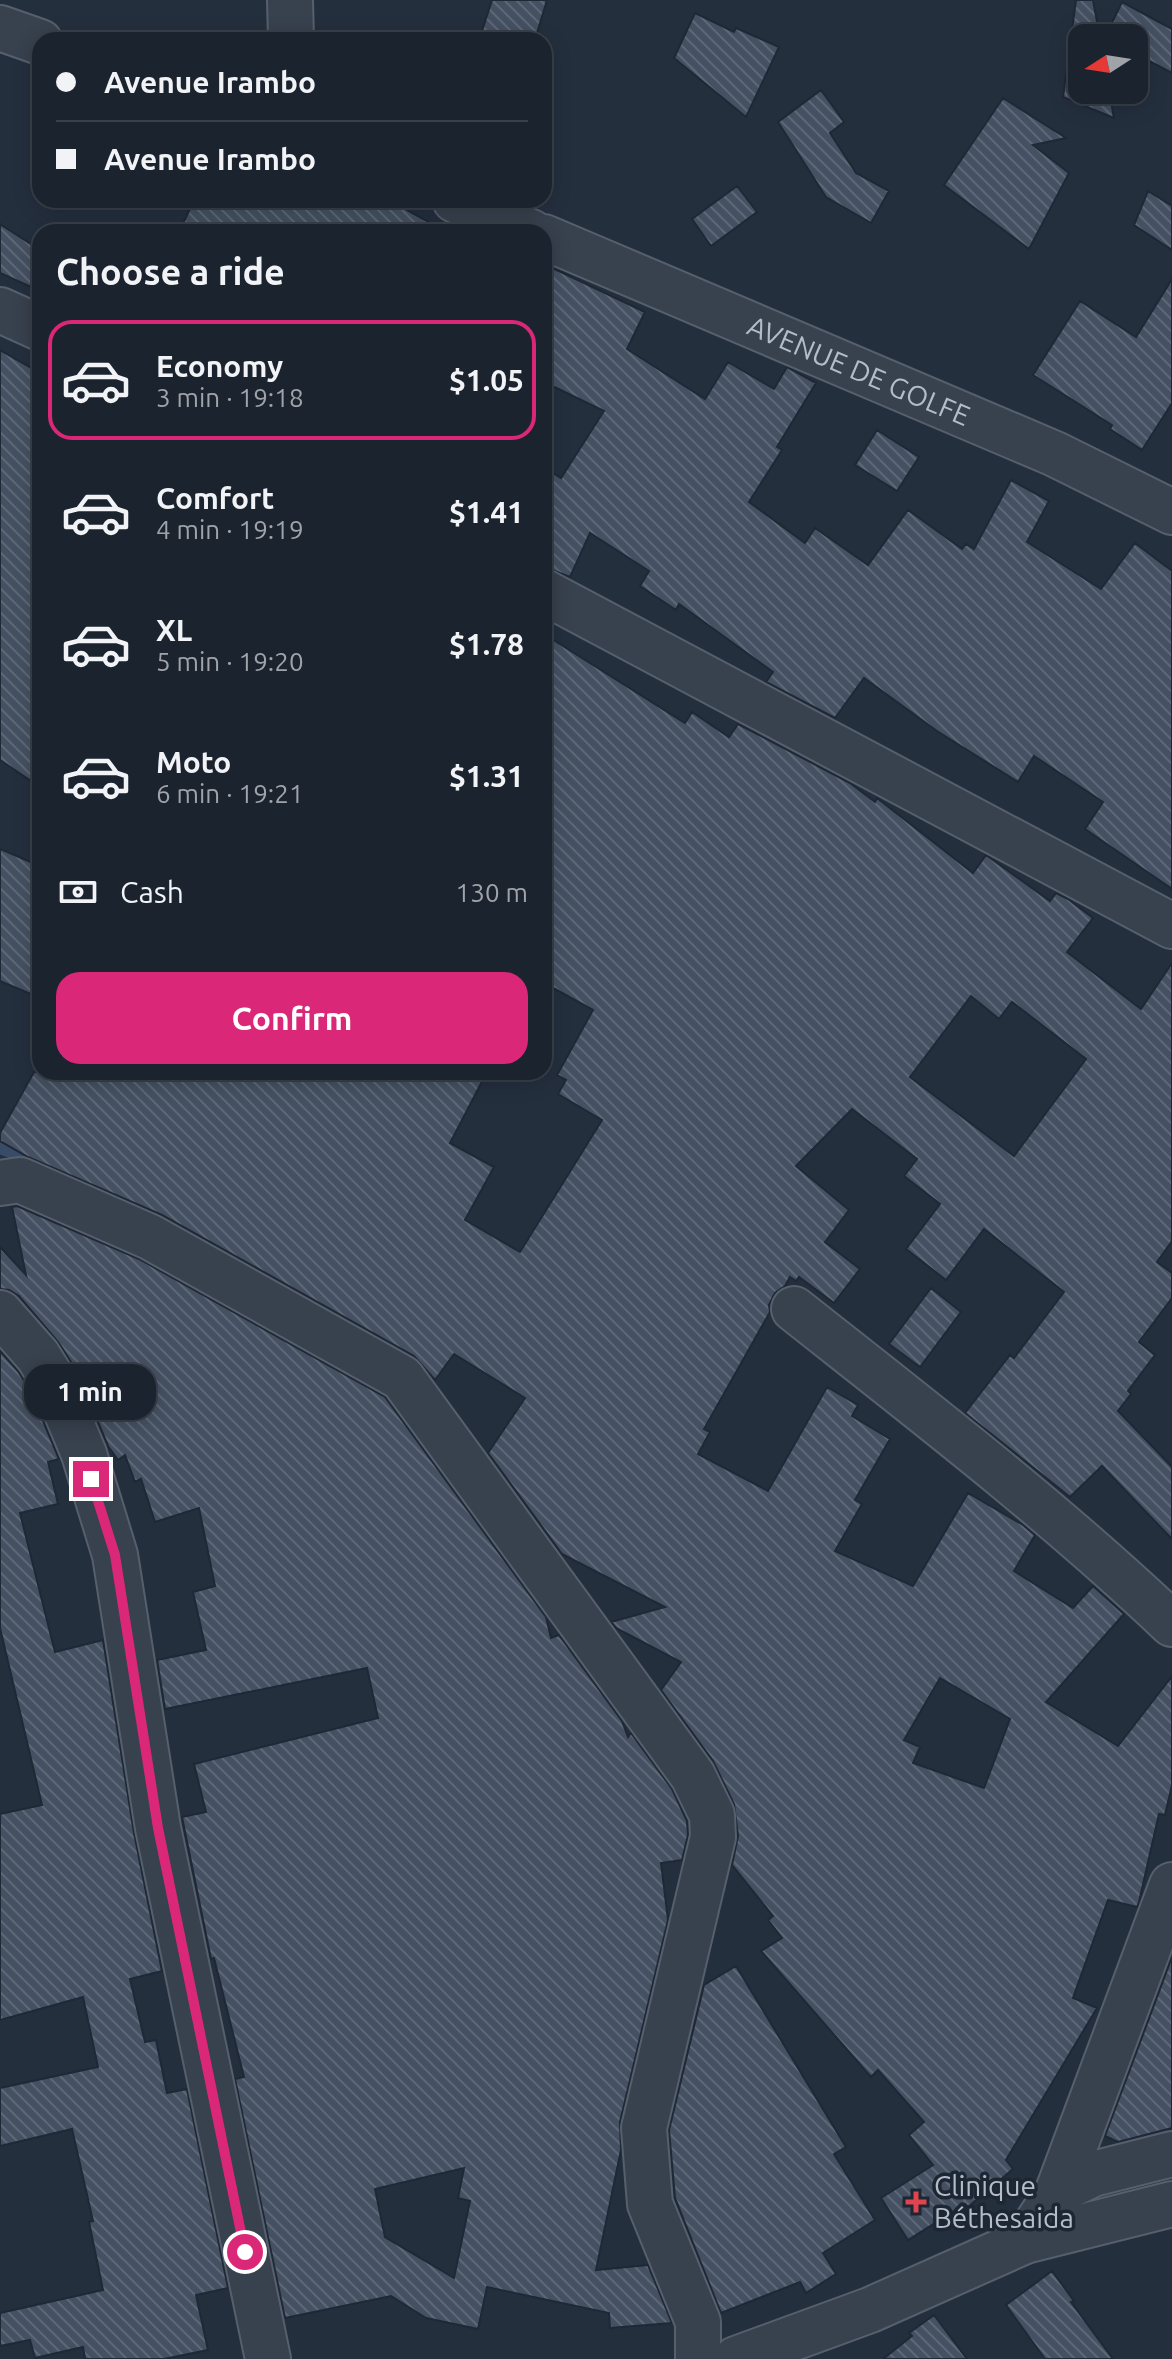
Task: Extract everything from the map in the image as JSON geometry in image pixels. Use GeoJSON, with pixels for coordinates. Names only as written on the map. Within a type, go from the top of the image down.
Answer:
{"type":"FeatureCollection","features":[{"type":"Feature","properties":{"kind":"street"},"geometry":{"type":"LineString","coordinates":[[290,0],[291,32]]}},
{"type":"Feature","properties":{"kind":"street"},"geometry":{"type":"LineString","coordinates":[[0,28],[32,39]]}},
{"type":"Feature","properties":{"kind":"street"},"geometry":{"type":"LineString","coordinates":[[474,208],[512,224]]}},
{"type":"Feature","properties":{"kind":"street","name":"AVENUE DE GOLFE"},"geometry":{"type":"LineString","coordinates":[[552,240],[1027,442],[1172,512]]}},
{"type":"Feature","properties":{"kind":"street"},"geometry":{"type":"LineString","coordinates":[[0,310],[32,324]]}},
{"type":"Feature","properties":{"kind":"street"},"geometry":{"type":"LineString","coordinates":[[552,596],[1172,926]]}},
{"type":"Feature","properties":{"kind":"street"},"geometry":{"type":"LineString","coordinates":[[0,1183],[20,1180],[150,1237],[387,1370],[693,1776],[712,1815],[713,1837],[644,2128],[650,2204],[698,2322],[698,2359]]}},
{"type":"Feature","properties":{"kind":"street"},"geometry":{"type":"LineString","coordinates":[[794,1309],[1021,1490],[1172,1624]]}},
{"type":"Feature","properties":{"kind":"street"},"geometry":{"type":"LineString","coordinates":[[0,1313],[38,1356],[53,1380],[84,1454],[115,1555],[158,1828],[268,2359]]}},
{"type":"Feature","properties":{"kind":"street"},"geometry":{"type":"LineString","coordinates":[[1025,2241],[1058,2191],[1172,1885]]}},
{"type":"Feature","properties":{"kind":"street"},"geometry":{"type":"LineString","coordinates":[[1058,2191],[1093,2174],[1172,2154]]}},
{"type":"Feature","properties":{"kind":"street"},"geometry":{"type":"LineString","coordinates":[[736,2359],[870,2310],[1025,2241],[1172,2204]]}},
{"type":"Feature","properties":{"kind":"building"},"geometry":{"type":"Polygon","coordinates":[[[492,0],[547,0],[537,32],[482,32],[492,0]]]}},
{"type":"Feature","properties":{"kind":"building"},"geometry":{"type":"Polygon","coordinates":[[[1076,0],[1093,0],[1097,24],[1073,24],[1076,0]]]}},
{"type":"Feature","properties":{"kind":"building"},"geometry":{"type":"Polygon","coordinates":[[[1122,2],[1172,29],[1172,73],[1148,60],[1148,24],[1111,24],[1122,2]]]}},
{"type":"Feature","properties":{"kind":"building"},"geometry":{"type":"Polygon","coordinates":[[[695,13],[734,32],[736,28],[779,47],[746,117],[674,58],[695,13]]]}},
{"type":"Feature","properties":{"kind":"building"},"geometry":{"type":"Polygon","coordinates":[[[1068,60],[1068,99],[1063,97],[1068,60]]]}},
{"type":"Feature","properties":{"kind":"building"},"geometry":{"type":"Polygon","coordinates":[[[821,90],[844,122],[830,133],[856,173],[889,191],[871,223],[826,197],[778,122],[821,90]]]}},
{"type":"Feature","properties":{"kind":"building"},"geometry":{"type":"Polygon","coordinates":[[[1003,98],[1066,138],[1033,145],[1069,173],[1029,249],[944,185],[1003,98]]]}},
{"type":"Feature","properties":{"kind":"building"},"geometry":{"type":"Polygon","coordinates":[[[1080,104],[1112,104],[1114,118],[1080,104]]]}},
{"type":"Feature","properties":{"kind":"building"},"geometry":{"type":"Polygon","coordinates":[[[737,186],[757,212],[711,246],[692,219],[737,186]]]}},
{"type":"Feature","properties":{"kind":"building"},"geometry":{"type":"Polygon","coordinates":[[[1148,191],[1172,206],[1172,250],[1134,225],[1148,191]]]}},
{"type":"Feature","properties":{"kind":"building"},"geometry":{"type":"Polygon","coordinates":[[[190,208],[403,208],[432,224],[183,224],[190,208]]]}},
{"type":"Feature","properties":{"kind":"building"},"geometry":{"type":"Polygon","coordinates":[[[0,224],[32,245],[32,287],[0,273],[0,224]]]}},
{"type":"Feature","properties":{"kind":"building"},"geometry":{"type":"Polygon","coordinates":[[[552,268],[645,312],[627,349],[705,399],[728,362],[774,389],[787,367],[816,383],[777,447],[782,450],[749,502],[805,543],[815,528],[868,565],[908,510],[962,549],[966,544],[974,549],[1011,480],[1049,501],[1027,542],[1101,589],[1135,543],[1172,571],[1172,889],[1085,829],[1103,802],[1034,756],[1018,782],[937,731],[864,678],[835,718],[766,682],[773,672],[679,604],[676,610],[640,586],[649,571],[590,533],[570,577],[552,570],[552,472],[561,478],[604,411],[552,386],[552,268]]]}},
{"type":"Feature","properties":{"kind":"building"},"geometry":{"type":"Polygon","coordinates":[[[1172,279],[1172,403],[1142,450],[1110,429],[1112,425],[1033,375],[1080,301],[1136,337],[1172,279]]]}},
{"type":"Feature","properties":{"kind":"building"},"geometry":{"type":"Polygon","coordinates":[[[0,350],[32,368],[32,782],[0,760],[0,350]]]}},
{"type":"Feature","properties":{"kind":"building"},"geometry":{"type":"Polygon","coordinates":[[[877,430],[919,457],[897,491],[855,465],[877,430]]]}},
{"type":"Feature","properties":{"kind":"building"},"geometry":{"type":"Polygon","coordinates":[[[552,639],[685,723],[692,712],[729,737],[738,724],[850,783],[875,802],[877,798],[973,873],[986,855],[1050,901],[1056,893],[1068,899],[1093,918],[1067,952],[1141,1009],[1172,963],[1172,1241],[1157,1262],[1172,1273],[1172,1298],[1139,1342],[1155,1355],[1128,1391],[1131,1394],[1118,1411],[1172,1467],[1172,1539],[1102,1466],[1070,1497],[965,1413],[1010,1355],[1014,1358],[1064,1292],[984,1229],[946,1280],[906,1249],[940,1204],[904,1176],[917,1159],[852,1109],[796,1166],[849,1210],[825,1242],[860,1269],[834,1303],[799,1277],[796,1281],[790,1277],[785,1286],[775,1293],[769,1305],[770,1312],[704,1429],[710,1432],[698,1454],[768,1491],[827,1387],[858,1405],[852,1416],[890,1439],[855,1500],[862,1504],[835,1551],[913,1586],[968,1493],[1035,1535],[1014,1571],[1073,1608],[1093,1586],[1124,1614],[1046,1702],[1118,1746],[1172,1676],[1172,1785],[1165,1815],[1159,1814],[1139,1902],[1137,1907],[1108,1900],[1073,1998],[1097,2008],[1006,2160],[1013,2169],[968,2207],[965,2204],[908,2240],[881,2198],[933,2165],[909,2135],[924,2122],[878,2070],[871,2077],[761,1951],[782,1938],[768,1920],[773,1916],[732,1865],[738,1836],[734,1804],[713,1761],[661,1690],[681,1662],[616,1628],[611,1622],[665,1607],[562,1554],[488,1453],[525,1398],[454,1354],[435,1380],[414,1356],[162,1215],[28,1157],[0,1141],[0,1133],[32,1076],[32,1080],[483,1080],[450,1143],[494,1167],[465,1220],[520,1252],[602,1120],[558,1094],[566,1080],[557,1075],[593,1010],[552,987],[552,639]],[[971,996],[910,1077],[1014,1156],[1086,1059],[1012,1002],[999,1019],[971,996]],[[940,1678],[904,1740],[920,1747],[913,1763],[984,1788],[1010,1719],[940,1678]]]}},
{"type":"Feature","properties":{"kind":"building"},"geometry":{"type":"Polygon","coordinates":[[[0,849],[32,863],[32,995],[0,981],[0,849]]]}},
{"type":"Feature","properties":{"kind":"building"},"geometry":{"type":"Polygon","coordinates":[[[17,1206],[139,1259],[385,1397],[546,1617],[551,1638],[559,1635],[622,1721],[628,1737],[631,1733],[672,1789],[687,1821],[688,1835],[682,1860],[661,1863],[668,1920],[620,2122],[621,2150],[596,2270],[648,2265],[672,2323],[610,2328],[609,2313],[487,2287],[478,2329],[426,2318],[391,2296],[285,2318],[235,2079],[244,2077],[214,1958],[211,1959],[182,1817],[206,1812],[194,1764],[378,1718],[367,1668],[165,1709],[157,1660],[206,1650],[193,1592],[215,1586],[199,1508],[155,1522],[141,1479],[135,1482],[125,1455],[118,1460],[108,1446],[76,1370],[59,1343],[19,1296],[0,1289],[0,1247],[26,1275],[12,1207],[17,1206]],[[464,2168],[375,2189],[385,2237],[454,2278],[470,2201],[458,2198],[464,2168]]]}},
{"type":"Feature","properties":{"kind":"building"},"geometry":{"type":"Polygon","coordinates":[[[931,1288],[961,1312],[920,1367],[889,1344],[931,1288]]]}},
{"type":"Feature","properties":{"kind":"building"},"geometry":{"type":"Polygon","coordinates":[[[0,1351],[31,1392],[59,1459],[48,1462],[58,1504],[20,1513],[55,1652],[103,1640],[134,1833],[162,1971],[130,1979],[145,2042],[156,2040],[167,2093],[187,2089],[228,2288],[196,2295],[208,2350],[164,2359],[85,2359],[83,2347],[35,2358],[30,2340],[0,2346],[0,2313],[103,2290],[89,2222],[93,2221],[72,2129],[0,2146],[0,2088],[98,2067],[83,1997],[0,2020],[0,1814],[42,1805],[0,1628],[0,1351]]]}},
{"type":"Feature","properties":{"kind":"building"},"geometry":{"type":"Polygon","coordinates":[[[1172,1957],[1172,2128],[1118,2142],[1105,2136],[1172,1957]]]}},
{"type":"Feature","properties":{"kind":"building"},"geometry":{"type":"Polygon","coordinates":[[[736,1966],[846,2147],[834,2154],[875,2220],[823,2253],[836,2274],[806,2293],[800,2282],[721,2313],[675,2198],[669,2130],[704,1985],[736,1966]]]}},
{"type":"Feature","properties":{"kind":"building"},"geometry":{"type":"Polygon","coordinates":[[[1052,2271],[1113,2359],[1045,2359],[1006,2305],[1052,2271]]]}},
{"type":"Feature","properties":{"kind":"building"},"geometry":{"type":"Polygon","coordinates":[[[934,2315],[967,2359],[883,2359],[912,2336],[909,2333],[934,2315]]]}},
{"type":"Feature","properties":{"kind":"waterway"},"geometry":{"type":"LineString","coordinates":[[0,1148],[70,1175],[118,1200]]}},
{"type":"Feature","properties":{"kind":"place","name":"Clinique Béthesaida"},"geometry":{"type":"Point","coordinates":[916,2202]}},
{"type":"Feature","properties":{"kind":"route"},"geometry":{"type":"LineString","coordinates":[[91,1479],[115,1555],[158,1828],[245,2252]]}}]}
